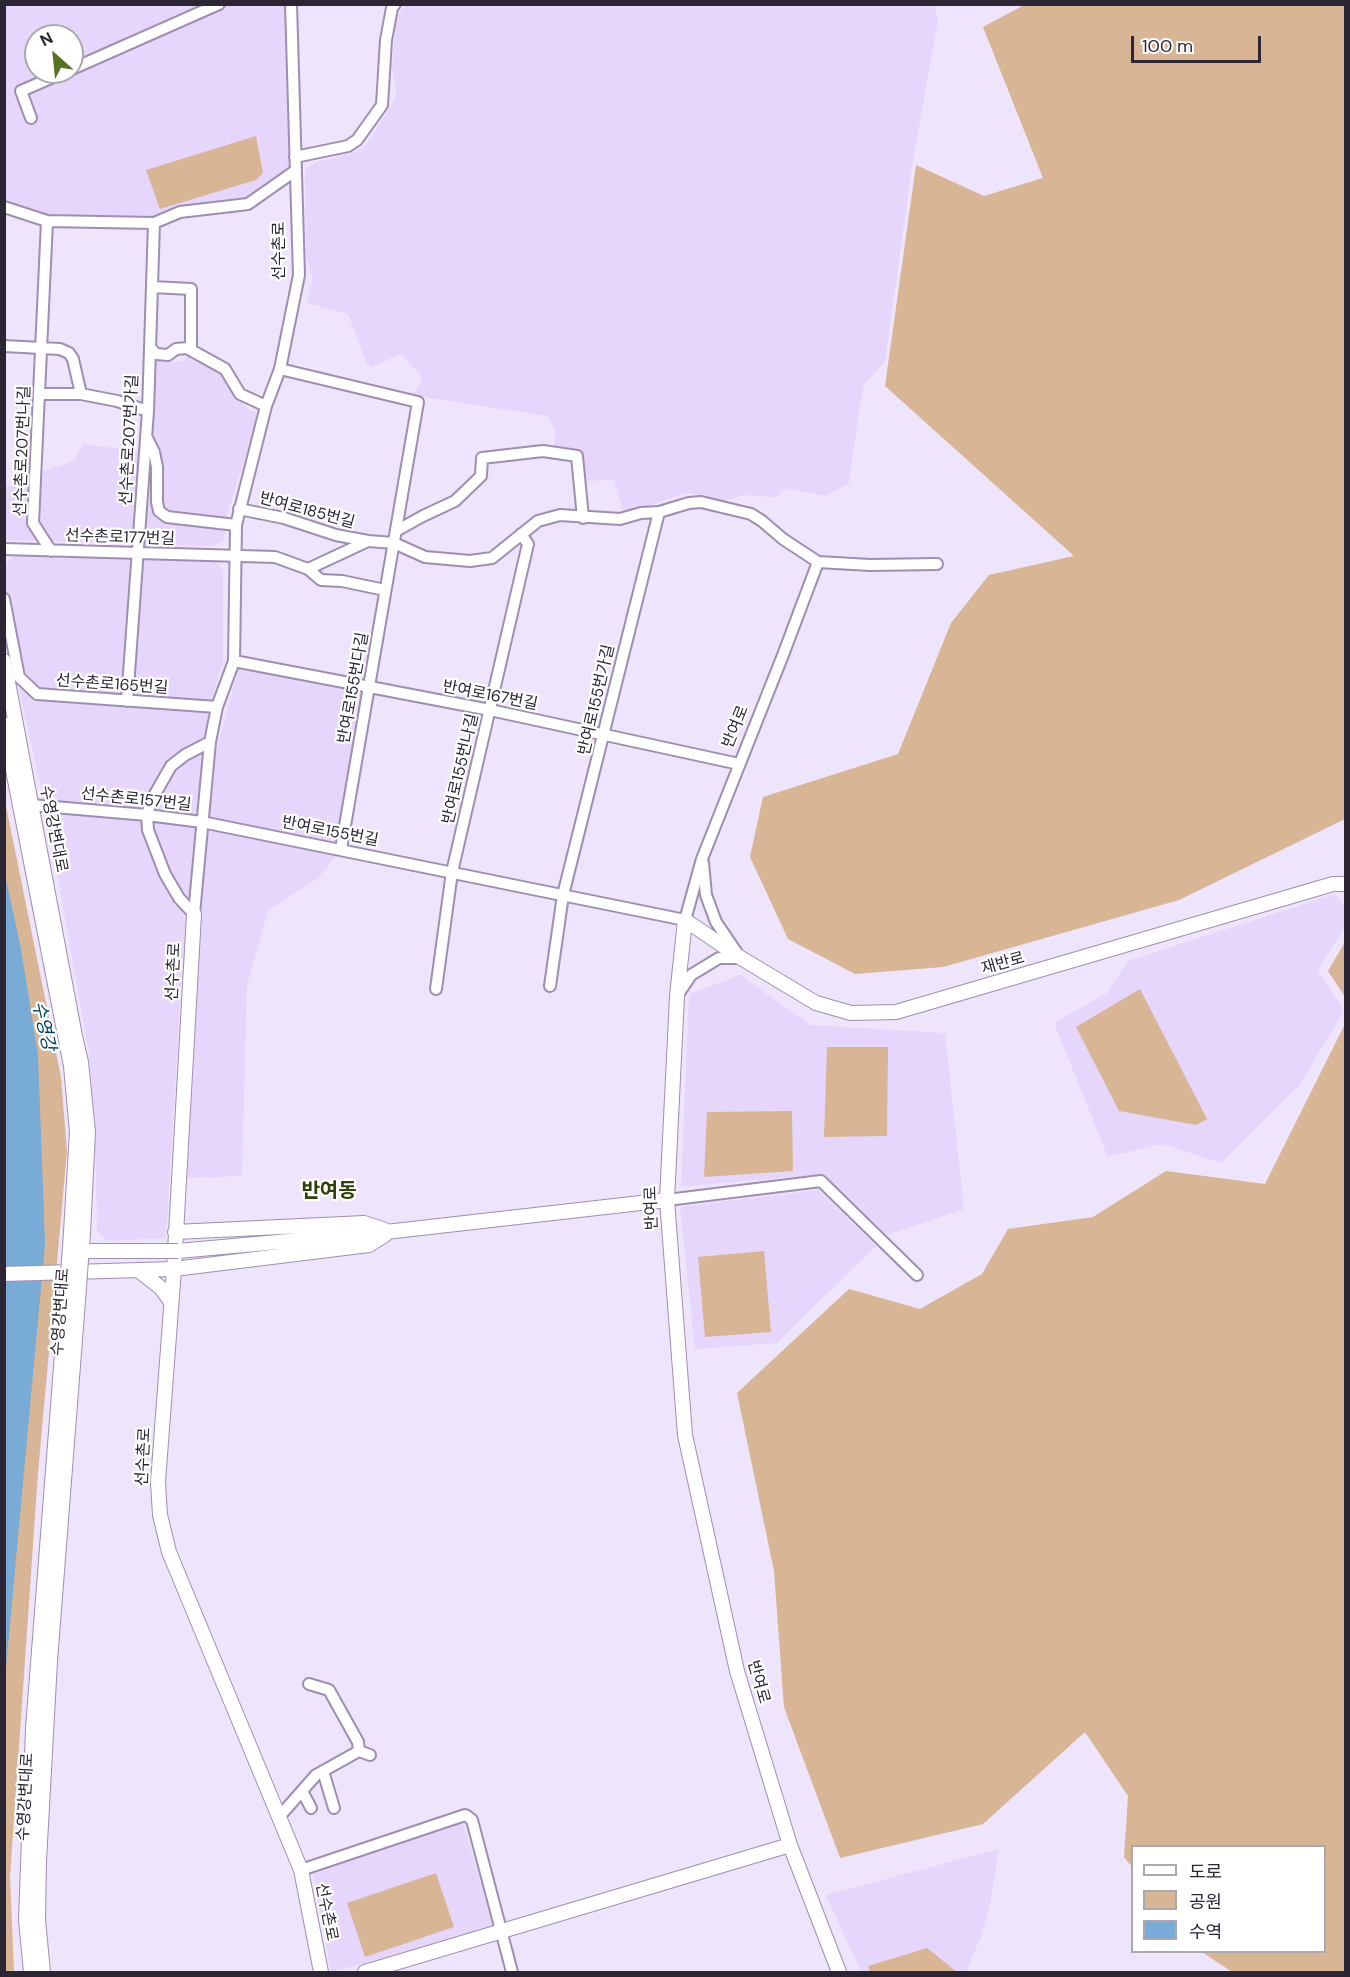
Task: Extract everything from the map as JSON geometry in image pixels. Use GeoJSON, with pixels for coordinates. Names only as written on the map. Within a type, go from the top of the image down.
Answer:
{"type":"FeatureCollection","features":[{"type":"Feature","properties":{"kind":"main road","name":"수영강변대로"},"geometry":{"type":"LineString","coordinates":[[4,661],[81,1062],[88,1132],[33,1728],[26,1920],[30,1972]]}},
{"type":"Feature","properties":{"kind":"main road","name":"수영강변대로"},"geometry":{"type":"LineString","coordinates":[[4,724],[71,1066],[76,1131],[77,1232]]}},
{"type":"Feature","properties":{"kind":"main road","name":"재반로"},"geometry":{"type":"LineString","coordinates":[[685,920],[741,958],[816,1003],[851,1013],[896,1012],[1333,884],[1346,884]]}},
{"type":"Feature","properties":{"kind":"main road","name":"선수촌로"},"geometry":{"type":"LineString","coordinates":[[194,914],[174,1269],[158,1482],[160,1515],[169,1552],[301,1870],[321,1972]]}},
{"type":"Feature","properties":{"kind":"main road","name":"반여로"},"geometry":{"type":"LineString","coordinates":[[685,920],[677,996],[667,1200],[685,1435],[736,1671],[790,1845],[839,1972]]}},
{"type":"Feature","properties":{"kind":"main road"},"geometry":{"type":"LineString","coordinates":[[76,1251],[178,1251],[383,1233],[667,1200]]}},
{"type":"Feature","properties":{"kind":"main road"},"geometry":{"type":"LineString","coordinates":[[176,1232],[364,1223],[383,1233]]}},
{"type":"Feature","properties":{"kind":"main road"},"geometry":{"type":"LineString","coordinates":[[4,1274],[174,1269],[369,1245],[383,1233]]}},
{"type":"Feature","properties":{"kind":"main road"},"geometry":{"type":"LineString","coordinates":[[138,1270],[161,1288],[171,1302]]}},
{"type":"Feature","properties":{"kind":"main road","name":"수영강변대로"},"geometry":{"type":"LineString","coordinates":[[43,1972],[38,1920],[39,1861],[72,1302]]}},
{"type":"Feature","properties":{"kind":"main road"},"geometry":{"type":"LineString","coordinates":[[365,1972],[790,1845]]}},
{"type":"Feature","properties":{"kind":"street"},"geometry":{"type":"LineString","coordinates":[[84,64],[219,4]]}},
{"type":"Feature","properties":{"kind":"street","name":"선수촌로"},"geometry":{"type":"LineString","coordinates":[[194,914],[210,742],[218,707],[234,661],[236,525],[266,406],[280,369],[299,275],[291,4]]}},
{"type":"Feature","properties":{"kind":"street"},"geometry":{"type":"LineString","coordinates":[[295,157],[348,146],[357,140],[376,114],[381,105],[386,40],[392,8],[395,4]]}},
{"type":"Feature","properties":{"kind":"street"},"geometry":{"type":"LineString","coordinates":[[31,118],[21,91],[37,84]]}},
{"type":"Feature","properties":{"kind":"street"},"geometry":{"type":"LineString","coordinates":[[4,207],[47,221],[154,223],[180,212],[248,204],[295,171]]}},
{"type":"Feature","properties":{"kind":"street","name":"선수촌로207번나길"},"geometry":{"type":"LineString","coordinates":[[47,221],[33,523],[51,551]]}},
{"type":"Feature","properties":{"kind":"street","name":"선수촌로207번가길"},"geometry":{"type":"LineString","coordinates":[[127,701],[148,411],[154,223]]}},
{"type":"Feature","properties":{"kind":"street"},"geometry":{"type":"LineString","coordinates":[[152,287],[191,289],[191,350]]}},
{"type":"Feature","properties":{"kind":"street"},"geometry":{"type":"LineString","coordinates":[[4,346],[60,349],[69,353],[74,359],[81,394]]}},
{"type":"Feature","properties":{"kind":"street"},"geometry":{"type":"LineString","coordinates":[[150,347],[156,354],[168,355],[176,349],[191,350],[225,369],[240,394],[266,406]]}},
{"type":"Feature","properties":{"kind":"street","name":"반여로155번다길"},"geometry":{"type":"LineString","coordinates":[[280,369],[418,402],[341,849]]}},
{"type":"Feature","properties":{"kind":"street"},"geometry":{"type":"LineString","coordinates":[[40,394],[81,394],[117,401],[148,411]]}},
{"type":"Feature","properties":{"kind":"street"},"geometry":{"type":"LineString","coordinates":[[146,436],[154,452],[157,467],[159,510],[167,517],[236,525]]}},
{"type":"Feature","properties":{"kind":"street"},"geometry":{"type":"LineString","coordinates":[[396,531],[455,501],[481,476],[482,458],[543,452],[577,456],[583,518]]}},
{"type":"Feature","properties":{"kind":"street","name":"반여로185번길"},"geometry":{"type":"LineString","coordinates":[[239,508],[284,518],[336,536],[394,543],[425,557],[470,561],[492,558],[537,520],[560,515],[620,519],[700,502],[751,514],[818,562]]}},
{"type":"Feature","properties":{"kind":"street","name":"반여로155번가길"},"geometry":{"type":"LineString","coordinates":[[563,894],[659,512]]}},
{"type":"Feature","properties":{"kind":"street","name":"반여로155번나길"},"geometry":{"type":"LineString","coordinates":[[452,872],[528,544],[522,534]]}},
{"type":"Feature","properties":{"kind":"street","name":"반여로185번길"},"geometry":{"type":"LineString","coordinates":[[308,569],[368,541]]}},
{"type":"Feature","properties":{"kind":"street","name":"선수촌로177번길"},"geometry":{"type":"LineString","coordinates":[[4,549],[234,556]]}},
{"type":"Feature","properties":{"kind":"street"},"geometry":{"type":"LineString","coordinates":[[234,556],[275,557],[308,569],[321,580],[342,581],[385,590]]}},
{"type":"Feature","properties":{"kind":"street"},"geometry":{"type":"LineString","coordinates":[[818,562],[870,565],[937,564]]}},
{"type":"Feature","properties":{"kind":"street","name":"반여로"},"geometry":{"type":"LineString","coordinates":[[685,920],[702,859],[818,562]]}},
{"type":"Feature","properties":{"kind":"street","name":"선수촌로165번길"},"geometry":{"type":"LineString","coordinates":[[4,599],[19,677],[37,694],[218,707]]}},
{"type":"Feature","properties":{"kind":"street","name":"반여로167번길"},"geometry":{"type":"LineString","coordinates":[[234,661],[490,710],[739,764]]}},
{"type":"Feature","properties":{"kind":"street"},"geometry":{"type":"LineString","coordinates":[[194,914],[179,898],[165,874],[148,830],[147,815],[171,766],[184,755],[210,742]]}},
{"type":"Feature","properties":{"kind":"street","name":"선수촌로157번길"},"geometry":{"type":"LineString","coordinates":[[31,806],[147,815],[202,822]]}},
{"type":"Feature","properties":{"kind":"street","name":"반여로155번길"},"geometry":{"type":"LineString","coordinates":[[202,822],[685,920]]}},
{"type":"Feature","properties":{"kind":"street"},"geometry":{"type":"LineString","coordinates":[[702,859],[706,895],[716,922],[741,958]]}},
{"type":"Feature","properties":{"kind":"street"},"geometry":{"type":"LineString","coordinates":[[436,989],[452,872]]}},
{"type":"Feature","properties":{"kind":"street"},"geometry":{"type":"LineString","coordinates":[[550,986],[563,894]]}},
{"type":"Feature","properties":{"kind":"street"},"geometry":{"type":"LineString","coordinates":[[677,996],[691,975],[719,958],[741,958]]}},
{"type":"Feature","properties":{"kind":"street"},"geometry":{"type":"LineString","coordinates":[[667,1200],[821,1180],[917,1275]]}},
{"type":"Feature","properties":{"kind":"street"},"geometry":{"type":"LineString","coordinates":[[309,1684],[329,1689],[358,1742],[359,1751]]}},
{"type":"Feature","properties":{"kind":"street"},"geometry":{"type":"LineString","coordinates":[[279,1817],[316,1775],[359,1751],[370,1755]]}},
{"type":"Feature","properties":{"kind":"street"},"geometry":{"type":"LineString","coordinates":[[323,1771],[334,1808]]}},
{"type":"Feature","properties":{"kind":"street"},"geometry":{"type":"LineString","coordinates":[[302,1791],[311,1808]]}},
{"type":"Feature","properties":{"kind":"street"},"geometry":{"type":"LineString","coordinates":[[301,1870],[465,1815],[472,1820],[512,1972]]}},
{"type":"Feature","properties":{"kind":"shaded area"},"geometry":{"type":"Polygon","coordinates":[[[934,4],[938,20],[912,166],[885,361],[863,386],[849,483],[826,496],[785,488],[778,496],[743,495],[721,502],[686,493],[642,508],[623,510],[614,480],[584,481],[580,451],[553,449],[556,431],[547,416],[412,395],[422,380],[421,376],[401,354],[371,367],[366,362],[348,314],[307,303],[313,278],[306,256],[305,170],[314,163],[354,152],[365,146],[389,109],[396,91],[392,67],[396,18],[406,5],[934,4]]]}},
{"type":"Feature","properties":{"kind":"shaded area"},"geometry":{"type":"Polygon","coordinates":[[[4,5],[298,5],[303,168],[275,188],[257,205],[234,214],[192,215],[149,227],[31,220],[5,209],[4,5]]]}},
{"type":"Feature","properties":{"kind":"shaded area"},"geometry":{"type":"Polygon","coordinates":[[[188,355],[229,380],[240,402],[250,411],[257,412],[227,515],[224,541],[213,546],[5,540],[5,485],[29,489],[41,482],[43,471],[74,461],[83,444],[151,453],[155,362],[184,361],[188,355]]]}},
{"type":"Feature","properties":{"kind":"shaded area"},"geometry":{"type":"Polygon","coordinates":[[[13,555],[215,561],[223,571],[223,665],[218,676],[206,730],[183,955],[166,1238],[107,1241],[97,1231],[96,1168],[89,1054],[47,817],[4,619],[4,567],[13,555]]]}},
{"type":"Feature","properties":{"kind":"shaded area"},"geometry":{"type":"Polygon","coordinates":[[[238,669],[357,690],[364,696],[337,837],[337,855],[317,879],[268,910],[247,985],[242,1176],[187,1178],[207,839],[216,753],[238,669]]]}},
{"type":"Feature","properties":{"kind":"shaded area"},"geometry":{"type":"Polygon","coordinates":[[[1335,894],[1345,909],[1345,926],[1318,970],[1344,1011],[1298,1087],[1221,1163],[1162,1144],[1108,1157],[1054,1023],[1107,993],[1128,961],[1335,894]]]}},
{"type":"Feature","properties":{"kind":"shaded area"},"geometry":{"type":"Polygon","coordinates":[[[740,975],[811,1025],[945,1033],[964,1209],[887,1235],[824,1174],[681,1187],[689,994],[740,975]]]}},
{"type":"Feature","properties":{"kind":"shaded area"},"geometry":{"type":"Polygon","coordinates":[[[818,1190],[876,1246],[777,1343],[695,1349],[680,1207],[818,1190]]]}},
{"type":"Feature","properties":{"kind":"shaded area"},"geometry":{"type":"Polygon","coordinates":[[[463,1823],[494,1928],[331,1972],[313,1874],[463,1823]]]}},
{"type":"Feature","properties":{"kind":"shaded area"},"geometry":{"type":"Polygon","coordinates":[[[999,1849],[989,1909],[966,1972],[861,1972],[826,1895],[999,1849]]]}},
{"type":"Feature","properties":{"kind":"green space"},"geometry":{"type":"Polygon","coordinates":[[[1024,5],[1345,5],[1345,819],[1179,900],[943,967],[855,974],[788,939],[750,857],[763,797],[898,754],[951,623],[989,575],[1074,556],[885,386],[916,165],[984,196],[1043,178],[983,27],[1024,5]]]}},
{"type":"Feature","properties":{"kind":"green space"},"geometry":{"type":"Polygon","coordinates":[[[256,136],[263,173],[256,180],[160,209],[146,170],[256,136]]]}},
{"type":"Feature","properties":{"kind":"green space"},"geometry":{"type":"Polygon","coordinates":[[[5,801],[61,1077],[67,1151],[38,1473],[10,1876],[14,1972],[5,1972],[5,801]]]}},
{"type":"Feature","properties":{"kind":"green space"},"geometry":{"type":"Polygon","coordinates":[[[1346,943],[1345,997],[1328,971],[1346,943]]]}},
{"type":"Feature","properties":{"kind":"green space"},"geometry":{"type":"Polygon","coordinates":[[[1140,989],[1207,1119],[1196,1125],[1119,1111],[1076,1027],[1140,989]]]}},
{"type":"Feature","properties":{"kind":"green space"},"geometry":{"type":"Polygon","coordinates":[[[1345,1024],[1345,1972],[1232,1972],[1204,1953],[1326,1953],[1326,1845],[1131,1845],[1131,1866],[1124,1857],[1128,1796],[1085,1732],[983,1824],[840,1858],[784,1707],[774,1571],[737,1393],[849,1289],[920,1309],[982,1274],[1008,1229],[1093,1217],[1166,1171],[1265,1184],[1345,1024]]]}},
{"type":"Feature","properties":{"kind":"green space"},"geometry":{"type":"Polygon","coordinates":[[[827,1047],[888,1047],[887,1136],[824,1137],[827,1047]]]}},
{"type":"Feature","properties":{"kind":"green space"},"geometry":{"type":"Polygon","coordinates":[[[792,1111],[793,1171],[704,1177],[707,1112],[792,1111]]]}},
{"type":"Feature","properties":{"kind":"green space"},"geometry":{"type":"Polygon","coordinates":[[[764,1251],[771,1332],[705,1337],[698,1257],[764,1251]]]}},
{"type":"Feature","properties":{"kind":"green space"},"geometry":{"type":"Polygon","coordinates":[[[436,1873],[454,1927],[365,1957],[347,1903],[436,1873]]]}},
{"type":"Feature","properties":{"kind":"green space"},"geometry":{"type":"Polygon","coordinates":[[[927,1948],[957,1972],[870,1972],[868,1966],[927,1948]]]}},
{"type":"Feature","properties":{"kind":"water","name":"수영강"},"geometry":{"type":"Polygon","coordinates":[[[5,875],[21,949],[38,1055],[45,1244],[5,1678],[5,875]]]}},
{"type":"Feature","properties":{"kind":"district","name":"반여동"},"geometry":{"type":"Point","coordinates":[329,1192]}}]}
